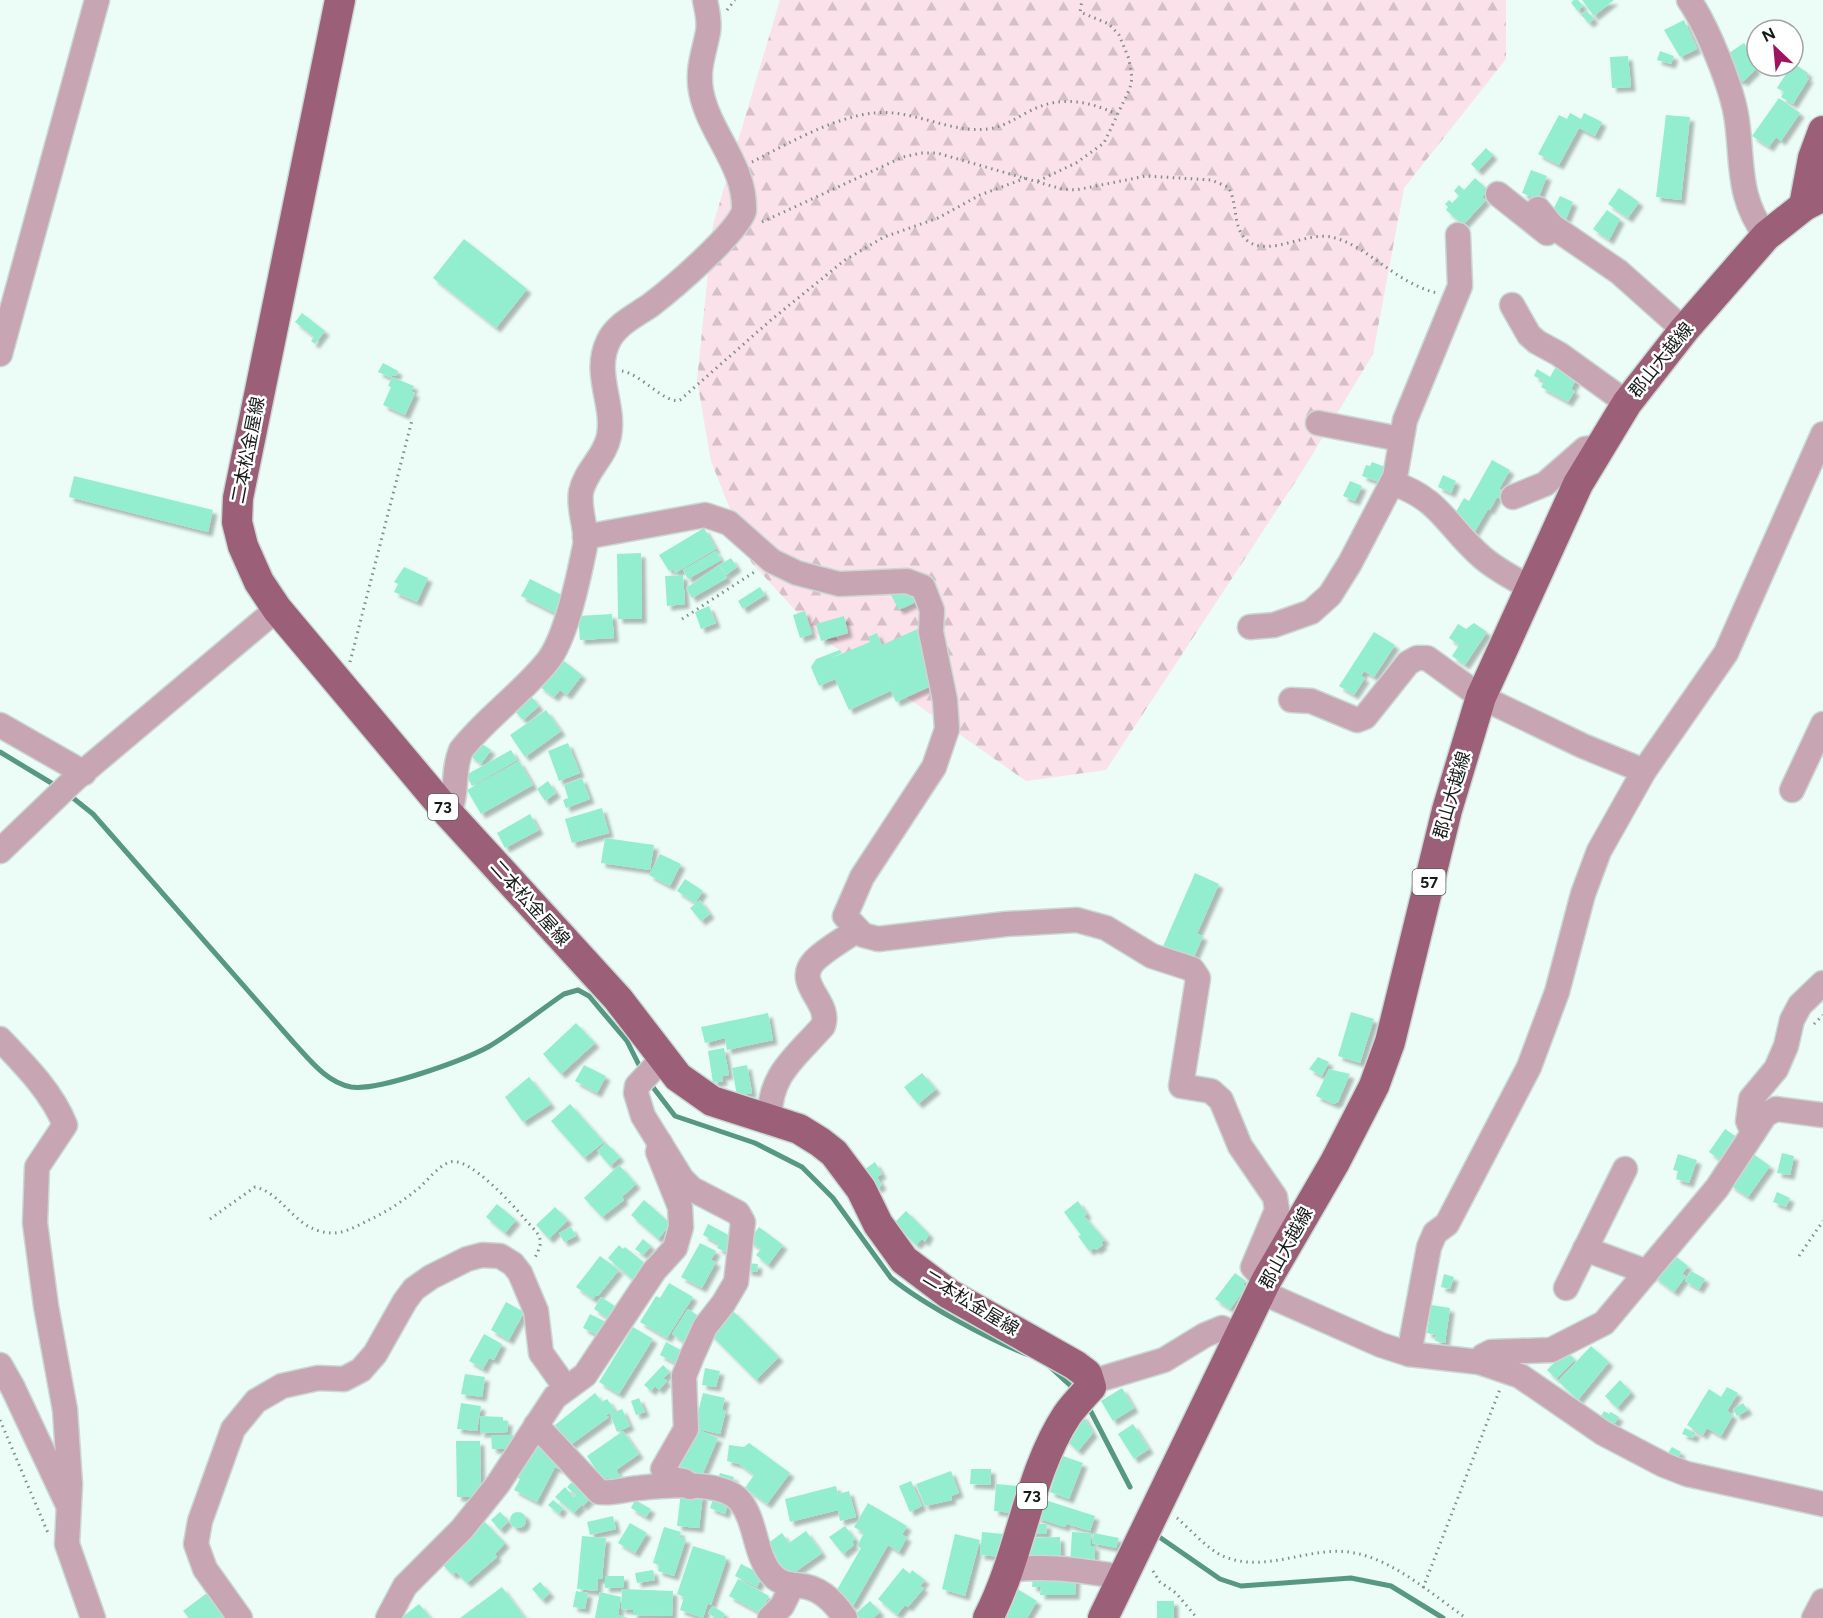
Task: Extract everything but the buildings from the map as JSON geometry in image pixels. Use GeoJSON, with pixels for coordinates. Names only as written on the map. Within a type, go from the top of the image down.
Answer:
{"type":"FeatureCollection","features":[{"type":"Feature","properties":{"kind":"main road","name":"二本松金屋線"},"geometry":{"type":"LineString","coordinates":[[340,0],[238,498],[237,522],[243,546],[258,582],[277,609],[449,814],[618,999],[678,1077],[712,1101],[799,1129],[834,1153],[861,1190],[878,1224],[904,1260],[950,1294],[1076,1365],[1087,1374],[1091,1382]]}},
{"type":"Feature","properties":{"kind":"main road"},"geometry":{"type":"LineString","coordinates":[[1814,201],[1813,158],[1823,132]]}},
{"type":"Feature","properties":{"kind":"main road","name":"郡山大越線"},"geometry":{"type":"LineString","coordinates":[[1103,1618],[1239,1335],[1335,1162],[1374,1086],[1390,1042],[1447,810],[1481,697],[1529,587],[1578,484],[1627,403],[1684,330],[1766,236],[1814,201]]}},
{"type":"Feature","properties":{"kind":"main road","name":"73"},"geometry":{"type":"LineString","coordinates":[[988,1618],[1009,1570],[1034,1489],[1055,1439],[1067,1414],[1091,1387],[1091,1382]]}},
{"type":"Feature","properties":{"kind":"street"},"geometry":{"type":"LineString","coordinates":[[0,354],[97,0]]}},
{"type":"Feature","properties":{"kind":"street"},"geometry":{"type":"LineString","coordinates":[[449,814],[454,802],[456,768],[461,750],[552,653],[577,584],[585,537],[580,512],[581,491],[587,477],[604,452],[610,433],[602,370],[605,349],[615,330],[674,287],[729,232],[744,211],[745,195],[737,170],[705,106],[701,89],[701,56],[709,21],[705,0]]}},
{"type":"Feature","properties":{"kind":"street"},"geometry":{"type":"LineString","coordinates":[[1689,0],[1707,34],[1734,106],[1742,184],[1752,212],[1766,236]]}},
{"type":"Feature","properties":{"kind":"street"},"geometry":{"type":"LineString","coordinates":[[1498,194],[1545,233],[1558,230]]}},
{"type":"Feature","properties":{"kind":"street"},"geometry":{"type":"LineString","coordinates":[[1538,209],[1558,230],[1619,273],[1684,330]]}},
{"type":"Feature","properties":{"kind":"street"},"geometry":{"type":"LineString","coordinates":[[1250,627],[1291,621],[1322,605],[1350,563],[1392,483],[1400,439],[1454,296],[1460,286],[1458,235]]}},
{"type":"Feature","properties":{"kind":"street"},"geometry":{"type":"LineString","coordinates":[[1512,305],[1529,335],[1537,342],[1559,354],[1627,403]]}},
{"type":"Feature","properties":{"kind":"street"},"geometry":{"type":"LineString","coordinates":[[1318,423],[1400,439]]}},
{"type":"Feature","properties":{"kind":"street"},"geometry":{"type":"LineString","coordinates":[[1409,1354],[1431,1240],[1435,1233],[1447,1224],[1529,1067],[1557,992],[1582,894],[1599,851],[1644,771],[1726,654],[1823,434]]}},
{"type":"Feature","properties":{"kind":"street"},"geometry":{"type":"LineString","coordinates":[[1513,497],[1545,484],[1585,449],[1600,447]]}},
{"type":"Feature","properties":{"kind":"street"},"geometry":{"type":"LineString","coordinates":[[1392,483],[1415,491],[1431,502],[1483,558],[1529,587]]}},
{"type":"Feature","properties":{"kind":"street"},"geometry":{"type":"LineString","coordinates":[[585,537],[705,515],[729,523],[772,561],[797,573],[839,584],[907,581],[923,587],[932,610],[931,632],[945,700],[946,729],[934,767],[862,877],[845,916],[867,938],[878,939],[891,935],[944,933],[1006,924],[1077,920],[1106,928],[1152,957],[1192,969],[1198,978],[1197,990],[1180,1086],[1211,1091],[1221,1100],[1240,1146],[1275,1197],[1277,1210],[1253,1267],[1264,1287],[1380,1345],[1409,1354],[1479,1362],[1507,1371],[1648,1459],[1687,1474],[1823,1504]]}},
{"type":"Feature","properties":{"kind":"street"},"geometry":{"type":"LineString","coordinates":[[0,851],[84,773],[277,609]]}},
{"type":"Feature","properties":{"kind":"street"},"geometry":{"type":"LineString","coordinates":[[1291,700],[1311,701],[1357,720],[1365,717],[1408,663],[1427,658],[1481,697],[1583,746],[1644,771]]}},
{"type":"Feature","properties":{"kind":"street"},"geometry":{"type":"LineString","coordinates":[[1792,790],[1823,724]]}},
{"type":"Feature","properties":{"kind":"street"},"geometry":{"type":"LineString","coordinates":[[0,725],[84,773]]}},
{"type":"Feature","properties":{"kind":"street"},"geometry":{"type":"LineString","coordinates":[[770,1120],[769,1102],[773,1087],[789,1062],[823,1026],[826,1019],[821,1005],[811,990],[808,971],[813,962],[857,930]]}},
{"type":"Feature","properties":{"kind":"street"},"geometry":{"type":"LineString","coordinates":[[1753,1133],[1748,1121],[1751,1099],[1776,1069],[1786,1046],[1792,1020],[1800,1005],[1823,983]]}},
{"type":"Feature","properties":{"kind":"street"},"geometry":{"type":"LineString","coordinates":[[0,1039],[27,1068],[59,1111],[65,1125],[37,1167],[34,1190],[35,1223],[46,1306],[65,1410],[70,1484],[67,1544],[93,1618]]}},
{"type":"Feature","properties":{"kind":"street"},"geometry":{"type":"LineString","coordinates":[[663,1059],[639,1082],[636,1093],[644,1116],[682,1179],[692,1189],[738,1213],[743,1222],[736,1282],[705,1327],[688,1366],[683,1392],[686,1429],[663,1469],[668,1478],[684,1481],[690,1487]]}},
{"type":"Feature","properties":{"kind":"street"},"geometry":{"type":"LineString","coordinates":[[1479,1362],[1483,1356],[1491,1352],[1542,1352],[1588,1334],[1604,1323],[1717,1188],[1765,1115],[1776,1109],[1823,1115]]}},
{"type":"Feature","properties":{"kind":"street"},"geometry":{"type":"LineString","coordinates":[[388,1618],[405,1586],[480,1507],[519,1455],[555,1397],[585,1375],[636,1296],[677,1244],[681,1227],[680,1207],[658,1152],[660,1143]]}},
{"type":"Feature","properties":{"kind":"street"},"geometry":{"type":"LineString","coordinates":[[1566,1288],[1625,1169]]}},
{"type":"Feature","properties":{"kind":"street"},"geometry":{"type":"LineString","coordinates":[[1585,1250],[1647,1272]]}},
{"type":"Feature","properties":{"kind":"street"},"geometry":{"type":"LineString","coordinates":[[240,1618],[205,1569],[196,1544],[200,1521],[227,1440],[243,1415],[256,1401],[282,1386],[318,1378],[344,1378],[361,1370],[369,1362],[414,1289],[467,1259],[491,1255],[507,1260],[520,1273],[539,1320],[541,1353],[566,1388]]}},
{"type":"Feature","properties":{"kind":"street"},"geometry":{"type":"LineString","coordinates":[[1091,1382],[1164,1360],[1205,1335],[1222,1328],[1239,1335]]}},
{"type":"Feature","properties":{"kind":"street"},"geometry":{"type":"LineString","coordinates":[[0,1365],[68,1505]]}},
{"type":"Feature","properties":{"kind":"street"},"geometry":{"type":"LineString","coordinates":[[536,1425],[576,1466],[594,1490],[609,1494],[643,1487],[720,1487],[736,1496],[745,1508],[770,1572],[778,1580],[792,1586],[804,1586],[820,1591],[845,1618]]}},
{"type":"Feature","properties":{"kind":"street"},"geometry":{"type":"LineString","coordinates":[[1009,1570],[1031,1567],[1065,1568],[1110,1575]]}},
{"type":"Feature","properties":{"kind":"street"},"geometry":{"type":"LineString","coordinates":[[771,1618],[782,1606],[792,1586]]}},
{"type":"Feature","properties":{"kind":"street"},"geometry":{"type":"LineString","coordinates":[[1814,1618],[1823,1601]]}},
{"type":"Feature","properties":{"kind":"path"},"geometry":{"type":"LineString","coordinates":[[1038,181],[1093,153],[1110,136],[1132,78],[1126,50],[1119,35],[1109,24],[1080,12],[1082,0]]}},
{"type":"Feature","properties":{"kind":"path"},"geometry":{"type":"LineString","coordinates":[[737,170],[834,124],[865,113],[891,112],[975,129],[1003,125],[1045,104],[1056,101],[1083,102],[1117,114]]}},
{"type":"Feature","properties":{"kind":"path"},"geometry":{"type":"LineString","coordinates":[[729,232],[772,218],[915,153],[937,153],[1062,189],[1076,190],[1136,177],[1211,180],[1228,187],[1233,199],[1237,225],[1244,237],[1254,244],[1269,247],[1303,238],[1332,237],[1349,244],[1408,283],[1424,290],[1454,296]]}},
{"type":"Feature","properties":{"kind":"path"},"geometry":{"type":"LineString","coordinates":[[602,370],[634,374],[668,400],[680,400],[845,260],[884,237],[938,218],[980,195],[1026,178]]}},
{"type":"Feature","properties":{"kind":"path"},"geometry":{"type":"LineString","coordinates":[[342,686],[386,528],[412,420]]}},
{"type":"Feature","properties":{"kind":"path"},"geometry":{"type":"LineString","coordinates":[[682,619],[772,561]]}},
{"type":"Feature","properties":{"kind":"path"},"geometry":{"type":"LineString","coordinates":[[210,1219],[255,1187],[264,1190],[300,1223],[324,1232],[338,1233],[374,1218],[410,1196],[452,1161],[461,1162],[472,1168],[513,1204],[540,1237],[542,1246],[532,1262],[520,1273]]}},
{"type":"Feature","properties":{"kind":"path"},"geometry":{"type":"LineString","coordinates":[[1799,1256],[1823,1221]]}},
{"type":"Feature","properties":{"kind":"path"},"geometry":{"type":"LineString","coordinates":[[1422,1588],[1507,1371]]}},
{"type":"Feature","properties":{"kind":"path"},"geometry":{"type":"LineString","coordinates":[[0,1420],[28,1483],[45,1530],[56,1540],[67,1544]]}},
{"type":"Feature","properties":{"kind":"path"},"geometry":{"type":"LineString","coordinates":[[1177,1518],[1221,1556],[1229,1558],[1254,1563],[1319,1551],[1352,1552],[1375,1559],[1466,1618]]}},
{"type":"Feature","properties":{"kind":"path"},"geometry":{"type":"LineString","coordinates":[[1133,1554],[1148,1565],[1160,1582],[1176,1593],[1197,1618]]}},
{"type":"Feature","properties":{"kind":"green space"},"geometry":{"type":"Polygon","coordinates":[[[780,0],[1506,0],[1506,59],[1404,188],[1373,354],[1301,473],[1106,770],[1026,781],[818,635],[751,562],[711,461],[697,380],[713,225],[780,0]]]}},
{"type":"Feature","properties":{"kind":"waterway"},"geometry":{"type":"LineString","coordinates":[[0,752],[58,787]]}},
{"type":"Feature","properties":{"kind":"waterway"},"geometry":{"type":"LineString","coordinates":[[68,794],[93,814],[319,1070],[342,1084],[351,1087],[381,1084],[460,1060],[488,1047],[564,994],[578,990],[589,996],[627,1041],[642,1071]]}},
{"type":"Feature","properties":{"kind":"waterway"},"geometry":{"type":"LineString","coordinates":[[649,1082],[675,1116],[755,1143],[802,1167],[833,1198],[891,1278],[920,1299],[956,1320],[1026,1354]]}},
{"type":"Feature","properties":{"kind":"waterway"},"geometry":{"type":"LineString","coordinates":[[1048,1365],[1073,1388]]}},
{"type":"Feature","properties":{"kind":"waterway"},"geometry":{"type":"LineString","coordinates":[[1088,1406],[1130,1487]]}},
{"type":"Feature","properties":{"kind":"waterway"},"geometry":{"type":"LineString","coordinates":[[1155,1534],[1220,1579],[1241,1586],[1351,1578],[1391,1586],[1443,1618]]}}]}
